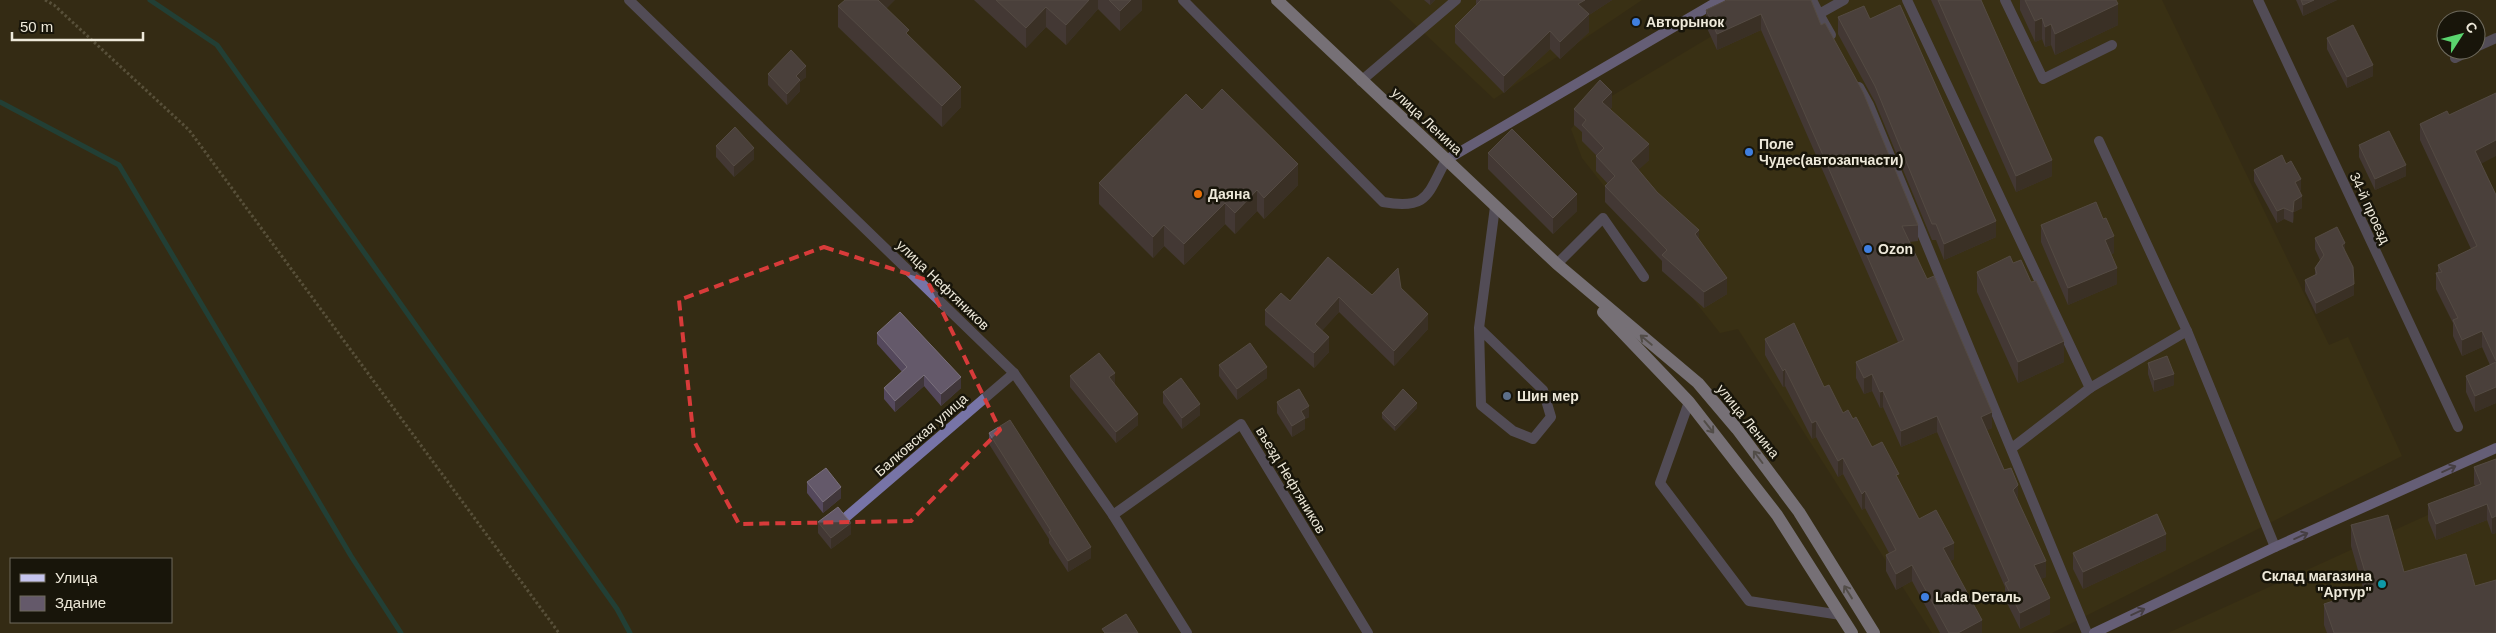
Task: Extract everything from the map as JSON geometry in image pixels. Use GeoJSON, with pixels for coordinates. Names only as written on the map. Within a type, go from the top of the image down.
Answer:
{"type":"FeatureCollection","features":[{"type":"Feature","properties":{"kind":"main road","name":"улица Ленина"},"geometry":{"type":"LineString","coordinates":[[1277,0],[1557,264],[1698,383],[1730,421],[1799,512],[1874,633]]}},
{"type":"Feature","properties":{"kind":"main road","name":"улица Ленина"},"geometry":{"type":"LineString","coordinates":[[1557,264],[1690,402],[1777,515],[1852,633]]}},
{"type":"Feature","properties":{"kind":"street","name":"улица Нефтяников"},"geometry":{"type":"LineString","coordinates":[[629,0],[1014,373],[1113,514],[1187,633]]}},
{"type":"Feature","properties":{"kind":"street"},"geometry":{"type":"LineString","coordinates":[[1183,0],[1383,202],[1405,206],[1426,198],[1446,160],[1719,0]]}},
{"type":"Feature","properties":{"kind":"street"},"geometry":{"type":"LineString","coordinates":[[1361,81],[1456,0]]}},
{"type":"Feature","properties":{"kind":"street"},"geometry":{"type":"LineString","coordinates":[[1812,0],[1837,47]]}},
{"type":"Feature","properties":{"kind":"street"},"geometry":{"type":"LineString","coordinates":[[1819,14],[1844,0]]}},
{"type":"Feature","properties":{"kind":"street"},"geometry":{"type":"LineString","coordinates":[[1907,0],[2090,388]]}},
{"type":"Feature","properties":{"kind":"street"},"geometry":{"type":"LineString","coordinates":[[2005,0],[2043,79],[2112,45]]}},
{"type":"Feature","properties":{"kind":"street","name":"34-й проезд"},"geometry":{"type":"LineString","coordinates":[[2258,0],[2458,427]]}},
{"type":"Feature","properties":{"kind":"street"},"geometry":{"type":"LineString","coordinates":[[1855,80],[1869,105],[2087,633]]}},
{"type":"Feature","properties":{"kind":"street"},"geometry":{"type":"LineString","coordinates":[[2099,141],[2187,331],[2275,548]]}},
{"type":"Feature","properties":{"kind":"street"},"geometry":{"type":"LineString","coordinates":[[1480,328],[1543,390],[1551,417],[1533,439],[1513,431],[1482,405],[1480,328],[1495,207]]}},
{"type":"Feature","properties":{"kind":"street"},"geometry":{"type":"LineString","coordinates":[[1557,264],[1603,218],[1644,277]]}},
{"type":"Feature","properties":{"kind":"street"},"geometry":{"type":"LineString","coordinates":[[2012,448],[2090,388],[2187,331]]}},
{"type":"Feature","properties":{"kind":"street","name":"Балковская улица"},"geometry":{"type":"LineString","coordinates":[[845,518],[1014,373]]}},
{"type":"Feature","properties":{"kind":"street"},"geometry":{"type":"LineString","coordinates":[[1690,402],[1660,483],[1749,601],[1841,615]]}},
{"type":"Feature","properties":{"kind":"street","name":"въезд Нефтяников"},"geometry":{"type":"LineString","coordinates":[[1113,514],[1241,424],[1368,633]]}},
{"type":"Feature","properties":{"kind":"street"},"geometry":{"type":"LineString","coordinates":[[2094,633],[2275,548],[2496,448]]}},
{"type":"Feature","properties":{"kind":"path"},"geometry":{"type":"LineString","coordinates":[[45,0],[54,5],[189,130],[559,633]]}},
{"type":"Feature","properties":{"kind":"highlighted area"},"geometry":{"type":"Polygon","coordinates":[[[824,247],[927,280],[1000,430],[911,521],[739,524],[694,441],[679,300],[824,247]]]}},
{"type":"Feature","properties":{"kind":"shaded area"},"geometry":{"type":"Polygon","coordinates":[[[1389,0],[1642,0],[1494,99],[1389,0]]]}},
{"type":"Feature","properties":{"kind":"shaded area"},"geometry":{"type":"Polygon","coordinates":[[[1772,0],[2162,0],[2329,345],[2348,337],[2402,456],[2052,633],[1932,633],[1738,329],[1720,333],[1582,158],[1571,129],[1585,112],[1772,0]]]}},
{"type":"Feature","properties":{"kind":"shaded area"},"geometry":{"type":"Polygon","coordinates":[[[2496,484],[2496,633],[2168,633],[2496,484]]]}},
{"type":"Feature","properties":{"kind":"building"},"geometry":{"type":"Polygon","coordinates":[[[845,0],[878,0],[909,30],[906,33],[961,87],[942,106],[838,6],[845,0]]]}},
{"type":"Feature","properties":{"kind":"building"},"geometry":{"type":"Polygon","coordinates":[[[996,0],[1089,0],[1066,25],[1046,7],[1026,28],[996,0]]]}},
{"type":"Feature","properties":{"kind":"building"},"geometry":{"type":"Polygon","coordinates":[[[1109,0],[1131,0],[1120,11],[1109,0]]]}},
{"type":"Feature","properties":{"kind":"building"},"geometry":{"type":"Polygon","coordinates":[[[1481,0],[1585,0],[1578,4],[1589,14],[1560,42],[1550,31],[1504,76],[1455,26],[1481,0]]]}},
{"type":"Feature","properties":{"kind":"building"},"geometry":{"type":"Polygon","coordinates":[[[1727,0],[1811,0],[1821,25],[1825,23],[1863,92],[1918,225],[1902,226],[1927,279],[1934,276],[1992,412],[1981,417],[2004,470],[2011,468],[2018,485],[2013,490],[2046,561],[2034,565],[2050,598],[2020,613],[2005,583],[2009,581],[1937,416],[1901,431],[1883,391],[1880,392],[1872,374],[1864,378],[1856,362],[1904,340],[1761,14],[1717,34],[1706,10],[1727,0]]]}},
{"type":"Feature","properties":{"kind":"building"},"geometry":{"type":"Polygon","coordinates":[[[1938,0],[1981,0],[2052,160],[2016,176],[1938,0]]]}},
{"type":"Feature","properties":{"kind":"building"},"geometry":{"type":"Polygon","coordinates":[[[2025,0],[2116,0],[2118,4],[2055,34],[2051,24],[2045,27],[2042,18],[2035,21],[2025,0]]]}},
{"type":"Feature","properties":{"kind":"building"},"geometry":{"type":"Polygon","coordinates":[[[2301,0],[2314,0],[2303,5],[2301,0]]]}},
{"type":"Feature","properties":{"kind":"building"},"geometry":{"type":"Polygon","coordinates":[[[1900,5],[1996,221],[1944,244],[1936,224],[1932,224],[1875,86],[1838,17],[1864,6],[1870,19],[1900,5]]]}},
{"type":"Feature","properties":{"kind":"building"},"geometry":{"type":"Polygon","coordinates":[[[2353,25],[2373,65],[2347,77],[2327,38],[2353,25]]]}},
{"type":"Feature","properties":{"kind":"building"},"geometry":{"type":"Polygon","coordinates":[[[791,50],[806,66],[796,76],[800,80],[787,94],[768,74],[791,50]]]}},
{"type":"Feature","properties":{"kind":"building"},"geometry":{"type":"Polygon","coordinates":[[[1600,80],[1612,92],[1602,102],[1649,144],[1631,161],[1657,192],[1699,230],[1695,234],[1727,278],[1704,292],[1662,255],[1667,250],[1605,186],[1615,176],[1596,156],[1604,148],[1582,125],[1586,120],[1574,109],[1600,80]]]}},
{"type":"Feature","properties":{"kind":"building","name":"Даяна"},"geometry":{"type":"Polygon","coordinates":[[[1222,89],[1298,164],[1264,198],[1257,190],[1235,213],[1225,203],[1184,244],[1164,225],[1153,237],[1099,183],[1186,94],[1202,110],[1222,89]]]}},
{"type":"Feature","properties":{"kind":"building"},"geometry":{"type":"Polygon","coordinates":[[[2496,93],[2496,140],[2475,151],[2496,195],[2496,361],[2482,331],[2462,340],[2453,320],[2458,318],[2436,273],[2442,272],[2438,265],[2477,246],[2420,124],[2447,111],[2449,115],[2496,93]]]}},
{"type":"Feature","properties":{"kind":"building"},"geometry":{"type":"Polygon","coordinates":[[[735,127],[754,148],[734,166],[716,146],[735,127]]]}},
{"type":"Feature","properties":{"kind":"building"},"geometry":{"type":"Polygon","coordinates":[[[1512,129],[1577,194],[1553,218],[1488,153],[1512,129]]]}},
{"type":"Feature","properties":{"kind":"building"},"geometry":{"type":"Polygon","coordinates":[[[2389,131],[2406,165],[2375,179],[2359,145],[2389,131]]]}},
{"type":"Feature","properties":{"kind":"building"},"geometry":{"type":"Polygon","coordinates":[[[2282,155],[2286,164],[2291,161],[2301,179],[2295,182],[2302,196],[2294,201],[2293,212],[2284,208],[2277,211],[2254,170],[2282,155]]]}},
{"type":"Feature","properties":{"kind":"building"},"geometry":{"type":"Polygon","coordinates":[[[2096,202],[2103,219],[2106,218],[2114,236],[2105,240],[2117,268],[2068,288],[2041,225],[2096,202]]]}},
{"type":"Feature","properties":{"kind":"building"},"geometry":{"type":"Polygon","coordinates":[[[2337,227],[2345,243],[2342,245],[2353,267],[2354,284],[2316,303],[2305,280],[2317,274],[2315,268],[2324,255],[2315,238],[2337,227]]]}},
{"type":"Feature","properties":{"kind":"building"},"geometry":{"type":"Polygon","coordinates":[[[2010,256],[2013,263],[2021,260],[2031,282],[2036,281],[2064,341],[2018,362],[1977,272],[2010,256]]]}},
{"type":"Feature","properties":{"kind":"building"},"geometry":{"type":"Polygon","coordinates":[[[1328,257],[1372,295],[1398,268],[1401,288],[1428,314],[1394,351],[1339,297],[1315,324],[1329,337],[1314,353],[1265,310],[1281,293],[1290,301],[1328,257]]]}},
{"type":"Feature","properties":{"kind":"building"},"geometry":{"type":"Polygon","coordinates":[[[900,312],[961,377],[941,394],[924,375],[895,401],[884,388],[907,367],[877,333],[900,312]]]}},
{"type":"Feature","properties":{"kind":"building"},"geometry":{"type":"Polygon","coordinates":[[[1794,323],[1824,387],[1829,385],[1843,413],[1848,410],[1853,419],[1856,417],[1872,447],[1882,442],[1899,474],[1896,475],[1919,519],[1936,510],[1954,543],[1943,548],[1982,620],[1958,633],[1949,633],[1912,565],[1896,574],[1886,555],[1896,550],[1865,491],[1862,494],[1843,458],[1838,461],[1816,421],[1812,423],[1785,369],[1783,371],[1765,339],[1794,323]]]}},
{"type":"Feature","properties":{"kind":"building"},"geometry":{"type":"Polygon","coordinates":[[[1250,343],[1267,367],[1237,389],[1219,365],[1250,343]]]}},
{"type":"Feature","properties":{"kind":"building"},"geometry":{"type":"Polygon","coordinates":[[[1099,353],[1115,373],[1109,377],[1138,414],[1116,432],[1070,376],[1099,353]]]}},
{"type":"Feature","properties":{"kind":"building"},"geometry":{"type":"Polygon","coordinates":[[[2167,356],[2174,374],[2154,380],[2148,363],[2167,356]]]}},
{"type":"Feature","properties":{"kind":"building"},"geometry":{"type":"Polygon","coordinates":[[[2496,362],[2496,387],[2475,396],[2466,376],[2496,362]]]}},
{"type":"Feature","properties":{"kind":"building"},"geometry":{"type":"Polygon","coordinates":[[[1181,378],[1200,404],[1182,418],[1163,392],[1181,378]]]}},
{"type":"Feature","properties":{"kind":"building"},"geometry":{"type":"Polygon","coordinates":[[[1299,389],[1309,406],[1301,411],[1305,418],[1292,426],[1277,402],[1299,389]]]}},
{"type":"Feature","properties":{"kind":"building"},"geometry":{"type":"Polygon","coordinates":[[[1403,389],[1417,403],[1395,426],[1382,413],[1403,389]]]}},
{"type":"Feature","properties":{"kind":"building"},"geometry":{"type":"Polygon","coordinates":[[[1010,420],[1091,547],[1068,561],[989,433],[1010,420]]]}},
{"type":"Feature","properties":{"kind":"building"},"geometry":{"type":"Polygon","coordinates":[[[2496,459],[2496,516],[2492,518],[2487,504],[2436,524],[2428,504],[2481,484],[2474,467],[2496,459]]]}},
{"type":"Feature","properties":{"kind":"building"},"geometry":{"type":"Polygon","coordinates":[[[826,468],[841,487],[823,502],[807,482],[826,468]]]}},
{"type":"Feature","properties":{"kind":"building"},"geometry":{"type":"Polygon","coordinates":[[[838,507],[851,523],[831,538],[818,522],[838,507]]]}},
{"type":"Feature","properties":{"kind":"building"},"geometry":{"type":"Polygon","coordinates":[[[2157,514],[2166,534],[2083,572],[2073,553],[2157,514]]]}},
{"type":"Feature","properties":{"kind":"building"},"geometry":{"type":"Polygon","coordinates":[[[2388,515],[2404,572],[2466,554],[2475,586],[2496,580],[2496,633],[2334,633],[2324,604],[2370,589],[2351,525],[2388,515]]]}},
{"type":"Feature","properties":{"kind":"building"},"geometry":{"type":"Polygon","coordinates":[[[1126,614],[1138,633],[1105,633],[1102,629],[1126,614]]]}},
{"type":"Feature","properties":{"kind":"waterway"},"geometry":{"type":"LineString","coordinates":[[150,0],[217,45],[617,609],[630,633]]}},
{"type":"Feature","properties":{"kind":"waterway"},"geometry":{"type":"LineString","coordinates":[[0,102],[119,165],[351,556],[401,633]]}},
{"type":"Feature","properties":{"kind":"place","name":"Авторынок"},"geometry":{"type":"Point","coordinates":[1636,22]}},
{"type":"Feature","properties":{"kind":"place","name":"Поле Чудес(автозапчасти)"},"geometry":{"type":"Point","coordinates":[1749,152]}},
{"type":"Feature","properties":{"kind":"place","name":"Даяна"},"geometry":{"type":"Point","coordinates":[1198,194]}},
{"type":"Feature","properties":{"kind":"place","name":"Ozon"},"geometry":{"type":"Point","coordinates":[1868,249]}},
{"type":"Feature","properties":{"kind":"place","name":"Шин мер"},"geometry":{"type":"Point","coordinates":[1507,396]}},
{"type":"Feature","properties":{"kind":"place","name":"Склад магазина \"Артур\""},"geometry":{"type":"Point","coordinates":[2382,584]}},
{"type":"Feature","properties":{"kind":"place","name":"Lada Dеталь"},"geometry":{"type":"Point","coordinates":[1925,597]}}]}
